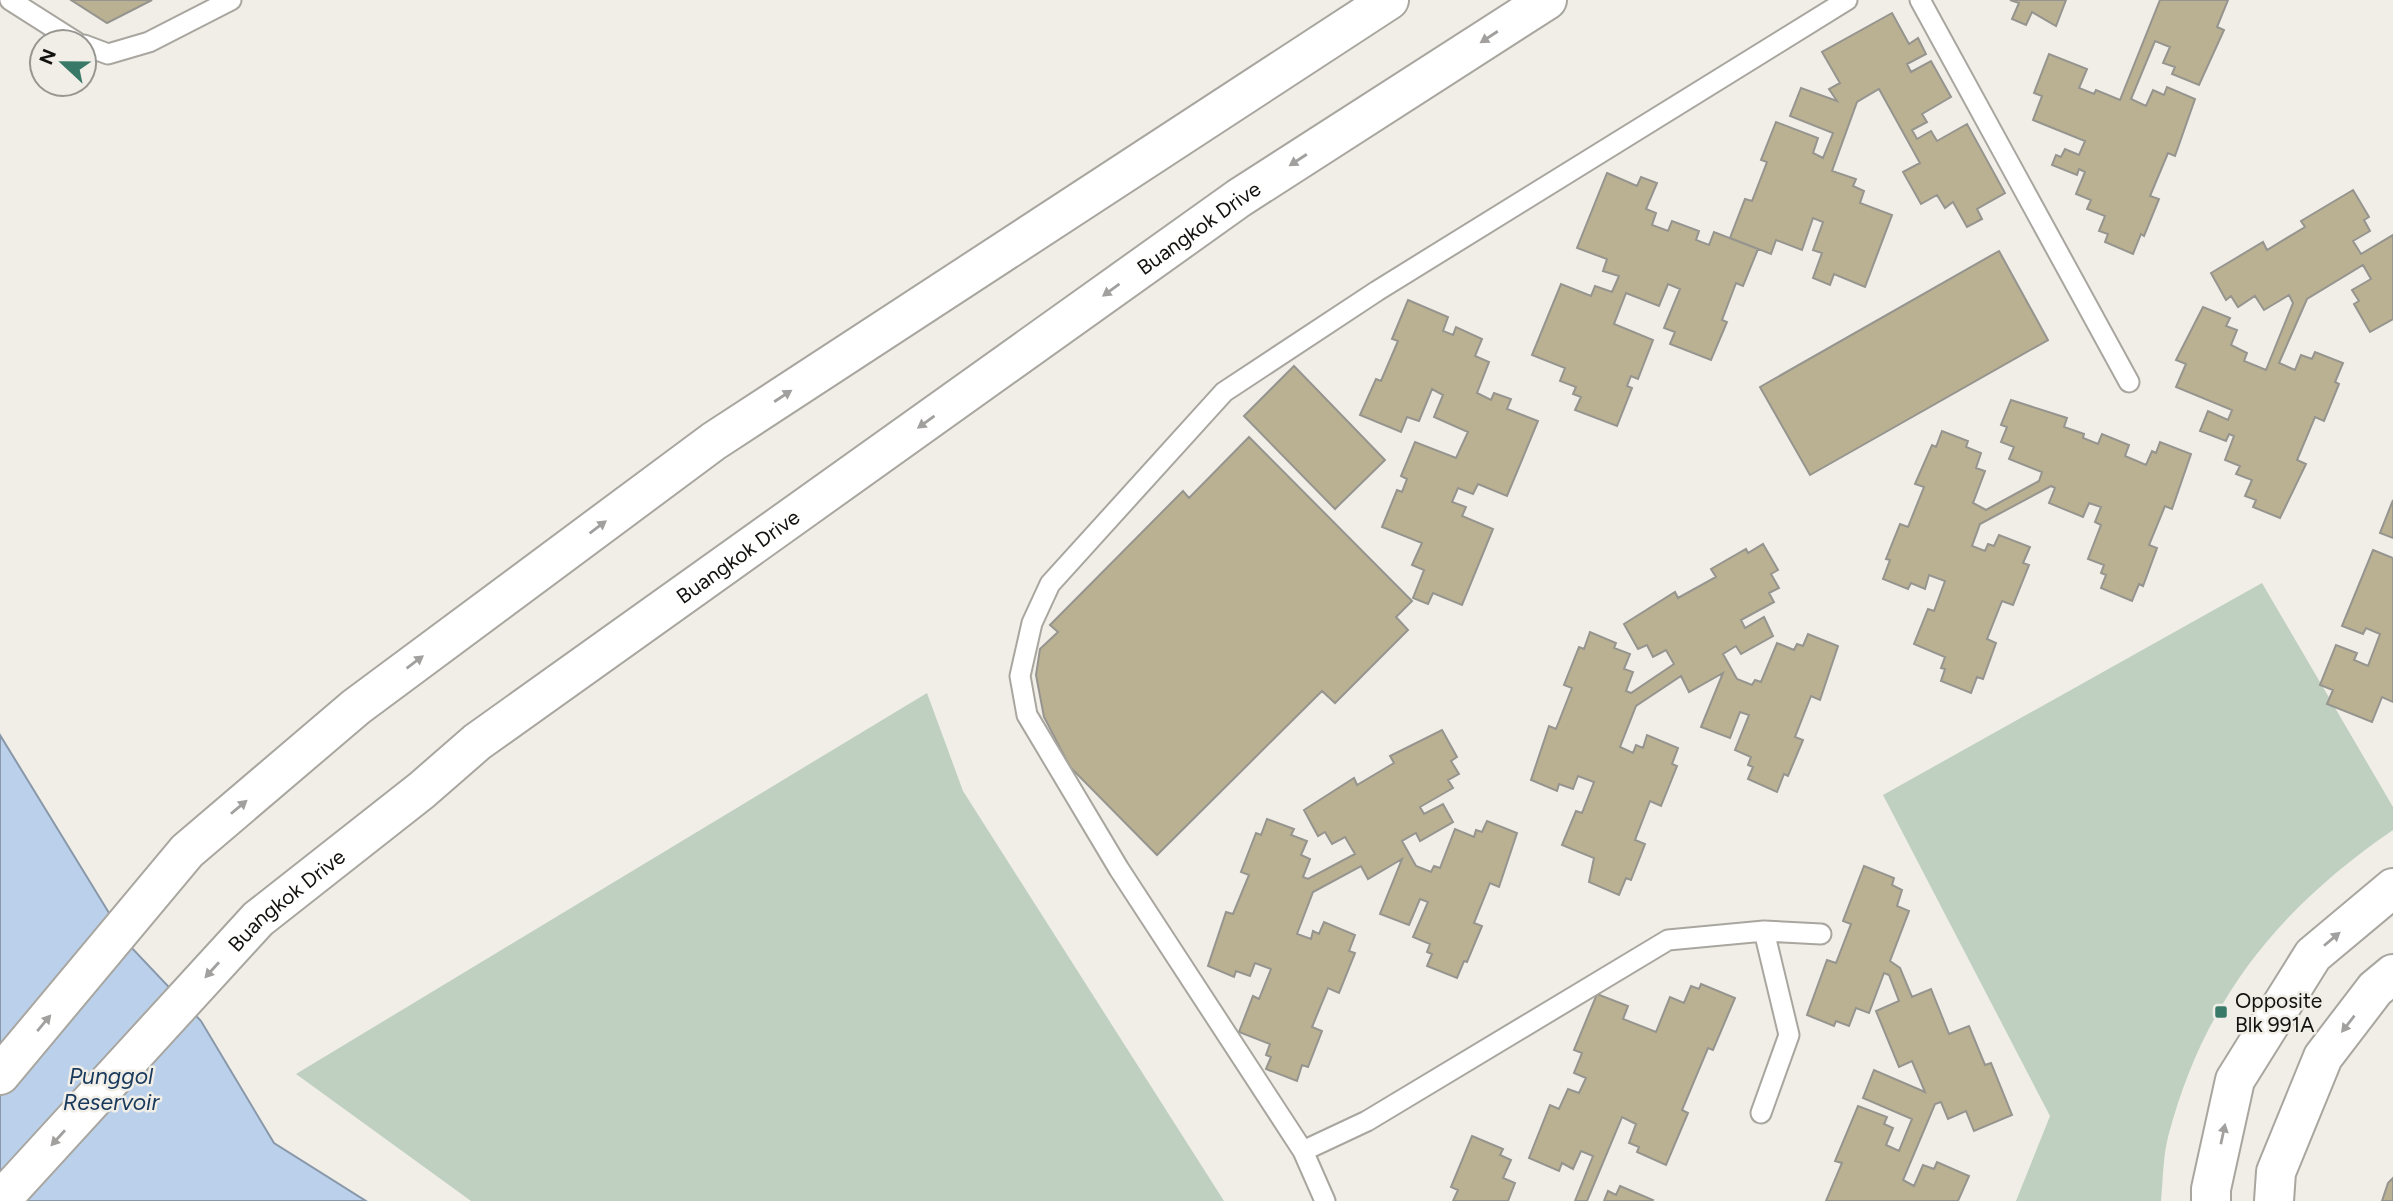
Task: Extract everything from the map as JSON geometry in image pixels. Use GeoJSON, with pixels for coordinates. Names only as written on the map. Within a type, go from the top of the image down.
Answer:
{"type":"FeatureCollection","features":[{"type":"Feature","properties":{"kind":"main road"},"geometry":{"type":"LineString","coordinates":[[0,1075],[187,851],[356,708],[714,441],[1390,0]]}},
{"type":"Feature","properties":{"kind":"main road","name":"Buangkok Drive"},"geometry":{"type":"LineString","coordinates":[[0,1201],[258,919],[422,790],[477,742],[1216,215],[1547,0]]}},
{"type":"Feature","properties":{"kind":"main road"},"geometry":{"type":"LineString","coordinates":[[2211,1201],[2211,1189],[2235,1080],[2313,955],[2393,888]]}},
{"type":"Feature","properties":{"kind":"main road"},"geometry":{"type":"LineString","coordinates":[[2274,1201],[2276,1172],[2323,1057],[2375,989],[2393,974]]}},
{"type":"Feature","properties":{"kind":"lane"},"geometry":{"type":"LineString","coordinates":[[9,0],[54,28]]}},
{"type":"Feature","properties":{"kind":"lane"},"geometry":{"type":"LineString","coordinates":[[98,50],[108,54],[149,42],[231,0]]}},
{"type":"Feature","properties":{"kind":"lane"},"geometry":{"type":"LineString","coordinates":[[1325,1201],[1303,1151],[1126,881],[1027,715],[1020,676],[1032,622],[1050,584],[1224,392],[1601,150],[1847,0]]}},
{"type":"Feature","properties":{"kind":"lane"},"geometry":{"type":"LineString","coordinates":[[1920,0],[2129,382]]}},
{"type":"Feature","properties":{"kind":"lane"},"geometry":{"type":"LineString","coordinates":[[1303,1151],[1367,1121],[1668,940],[1764,931],[1821,934]]}},
{"type":"Feature","properties":{"kind":"lane"},"geometry":{"type":"LineString","coordinates":[[1761,1113],[1789,1035],[1764,931]]}},
{"type":"Feature","properties":{"kind":"green space"},"geometry":{"type":"Polygon","coordinates":[[[2262,583],[2393,807],[2393,830],[2314,892],[2251,962],[2225,1000],[2202,1042],[2183,1088],[2166,1145],[2161,1201],[2016,1201],[2050,1116],[1883,795],[2262,583]]]}},
{"type":"Feature","properties":{"kind":"green space"},"geometry":{"type":"Polygon","coordinates":[[[927,693],[963,791],[1224,1201],[471,1201],[296,1074],[927,693]]]}},
{"type":"Feature","properties":{"kind":"water","name":"Punggol Reservoir"},"geometry":{"type":"Polygon","coordinates":[[[0,735],[128,944],[201,1021],[274,1143],[366,1201],[0,1201],[0,735]]]}},
{"type":"Feature","properties":{"kind":"building"},"geometry":{"type":"Polygon","coordinates":[[[71,0],[152,0],[107,23],[71,0]]]}},
{"type":"Feature","properties":{"kind":"building"},"geometry":{"type":"Polygon","coordinates":[[[2010,0],[2066,0],[2056,26],[2032,12],[2026,25],[2012,19],[2019,3],[2010,0]]]}},
{"type":"Feature","properties":{"kind":"building"},"geometry":{"type":"Polygon","coordinates":[[[2160,0],[2228,0],[2217,27],[2224,30],[2199,85],[2172,74],[2175,67],[2163,63],[2170,47],[2155,41],[2131,99],[2146,106],[2153,90],[2164,95],[2167,87],[2195,99],[2175,156],[2168,153],[2150,196],[2159,199],[2144,236],[2141,234],[2133,254],[2105,242],[2108,234],[2099,231],[2105,216],[2087,209],[2091,200],[2076,194],[2085,172],[2079,169],[2077,175],[2052,165],[2056,155],[2061,157],[2065,149],[2079,155],[2085,141],[2033,120],[2042,96],[2034,93],[2049,54],[2087,69],[2079,88],[2094,94],[2096,90],[2120,100],[2160,0]]]}},
{"type":"Feature","properties":{"kind":"building"},"geometry":{"type":"Polygon","coordinates":[[[1892,13],[1909,44],[1918,38],[1926,54],[1907,64],[1911,72],[1931,61],[1951,97],[1922,114],[1927,122],[1912,130],[1917,139],[1931,131],[1937,141],[1967,124],[2005,193],[1977,209],[1982,219],[1967,227],[1953,202],[1945,208],[1937,195],[1921,204],[1903,172],[1920,163],[1879,89],[1857,102],[1832,171],[1856,179],[1853,186],[1864,191],[1860,203],[1892,215],[1865,287],[1834,274],[1830,285],[1813,278],[1822,253],[1813,250],[1823,222],[1813,218],[1802,250],[1776,240],[1771,254],[1730,238],[1745,199],[1752,201],[1767,162],[1761,160],[1776,122],[1818,138],[1813,153],[1823,158],[1833,133],[1790,116],[1801,88],[1837,101],[1829,89],[1840,83],[1822,52],[1892,13]]]}},
{"type":"Feature","properties":{"kind":"building"},"geometry":{"type":"Polygon","coordinates":[[[1607,173],[1637,186],[1641,177],[1657,183],[1646,209],[1656,213],[1652,225],[1668,231],[1672,221],[1699,231],[1696,240],[1709,245],[1714,232],[1758,249],[1743,286],[1736,283],[1722,320],[1727,322],[1711,360],[1670,344],[1675,332],[1664,328],[1680,289],[1668,284],[1659,306],[1626,293],[1614,324],[1653,340],[1638,379],[1631,376],[1627,386],[1632,388],[1617,426],[1575,410],[1581,397],[1573,394],[1576,387],[1560,381],[1565,368],[1532,355],[1561,284],[1591,296],[1595,286],[1612,292],[1619,276],[1603,271],[1607,259],[1577,248],[1607,173]]]}},
{"type":"Feature","properties":{"kind":"building"},"geometry":{"type":"Polygon","coordinates":[[[2353,190],[2369,217],[2364,220],[2370,231],[2353,241],[2361,254],[2393,235],[2393,319],[2370,332],[2354,304],[2359,301],[2352,290],[2371,279],[2363,265],[2307,299],[2279,363],[2295,370],[2301,355],[2312,359],[2315,352],[2343,363],[2335,382],[2339,384],[2324,421],[2315,417],[2297,460],[2306,464],[2280,518],[2253,507],[2256,500],[2245,496],[2252,480],[2236,474],[2240,466],[2225,460],[2234,436],[2229,434],[2226,441],[2200,431],[2208,411],[2228,420],[2232,410],[2176,387],[2186,364],[2176,360],[2203,307],[2230,318],[2226,326],[2237,330],[2231,345],[2247,353],[2244,361],[2266,370],[2293,303],[2289,295],[2264,310],[2255,296],[2238,307],[2231,296],[2226,300],[2211,273],[2263,242],[2267,250],[2305,227],[2301,221],[2353,190]]]}},
{"type":"Feature","properties":{"kind":"building"},"geometry":{"type":"Polygon","coordinates":[[[1999,251],[2048,340],[1810,475],[1760,387],[1999,251]]]}},
{"type":"Feature","properties":{"kind":"building"},"geometry":{"type":"Polygon","coordinates":[[[1408,300],[1448,317],[1443,331],[1453,335],[1456,327],[1482,339],[1475,356],[1489,362],[1477,393],[1491,400],[1494,393],[1511,399],[1507,409],[1538,421],[1507,496],[1478,484],[1473,494],[1458,488],[1452,502],[1466,507],[1462,516],[1493,529],[1462,605],[1433,593],[1428,604],[1413,598],[1424,570],[1412,565],[1422,543],[1382,527],[1397,490],[1402,492],[1407,479],[1401,476],[1415,442],[1456,458],[1468,432],[1434,417],[1443,395],[1432,389],[1419,421],[1407,417],[1401,432],[1360,415],[1376,379],[1381,381],[1398,341],[1392,339],[1408,300]]]}},
{"type":"Feature","properties":{"kind":"building"},"geometry":{"type":"Polygon","coordinates":[[[1294,366],[1385,460],[1335,509],[1244,416],[1294,366]]]}},
{"type":"Feature","properties":{"kind":"building"},"geometry":{"type":"Polygon","coordinates":[[[2011,400],[2067,418],[2064,427],[2084,434],[2083,438],[2098,444],[2102,434],[2129,445],[2125,456],[2146,465],[2152,451],[2156,453],[2160,442],[2191,454],[2172,509],[2165,506],[2149,545],[2157,548],[2143,586],[2139,584],[2132,601],[2101,588],[2106,575],[2101,573],[2104,565],[2088,559],[2101,525],[2095,522],[2101,507],[2089,503],[2083,517],[2049,503],[2055,488],[2051,486],[1980,524],[1972,546],[1985,551],[1988,544],[1994,546],[1999,535],[2030,547],[2023,563],[2029,565],[2013,605],[2002,601],[1987,639],[1996,643],[1983,679],[1977,677],[1971,693],[1941,681],[1945,669],[1941,668],[1945,657],[1914,644],[1928,609],[1934,611],[1945,581],[1929,575],[1925,589],[1911,583],[1908,589],[1883,579],[1890,560],[1886,559],[1900,524],[1908,527],[1924,487],[1915,484],[1932,445],[1936,447],[1942,431],[1968,441],[1966,447],[1981,453],[1976,468],[1985,471],[1973,503],[1986,510],[2039,481],[2042,472],[2009,459],[2014,447],[2001,442],[2007,427],[2001,425],[2011,400]]]}},
{"type":"Feature","properties":{"kind":"building"},"geometry":{"type":"Polygon","coordinates":[[[1249,437],[1412,601],[1396,617],[1408,630],[1335,703],[1322,691],[1157,855],[1070,767],[1044,717],[1036,675],[1040,649],[1058,632],[1050,625],[1183,491],[1189,498],[1249,437]]]}},
{"type":"Feature","properties":{"kind":"building"},"geometry":{"type":"Polygon","coordinates":[[[2393,500],[2393,538],[2380,533],[2393,500]]]}},
{"type":"Feature","properties":{"kind":"building"},"geometry":{"type":"Polygon","coordinates":[[[1763,544],[1778,570],[1771,574],[1779,588],[1769,593],[1774,602],[1741,620],[1745,628],[1764,617],[1773,636],[1741,654],[1736,646],[1723,654],[1737,679],[1752,685],[1755,680],[1761,682],[1777,643],[1794,650],[1797,644],[1803,646],[1808,634],[1838,646],[1820,700],[1811,696],[1795,737],[1803,740],[1788,776],[1784,774],[1777,792],[1748,779],[1753,767],[1748,765],[1751,757],[1735,750],[1749,715],[1740,712],[1730,738],[1701,727],[1723,673],[1689,692],[1681,676],[1636,706],[1620,747],[1633,753],[1636,745],[1643,748],[1647,735],[1678,748],[1672,764],[1677,766],[1661,806],[1650,801],[1635,840],[1645,844],[1631,880],[1626,878],[1619,895],[1589,882],[1594,858],[1562,845],[1576,811],[1582,813],[1594,782],[1578,776],[1573,789],[1559,784],[1557,791],[1531,780],[1549,726],[1556,729],[1572,688],[1564,685],[1579,647],[1584,649],[1590,632],[1616,643],[1614,648],[1630,654],[1624,669],[1633,672],[1626,691],[1631,693],[1674,664],[1666,650],[1653,657],[1647,645],[1638,649],[1624,624],[1675,592],[1678,598],[1716,577],[1711,569],[1746,549],[1748,553],[1763,544]]]}},
{"type":"Feature","properties":{"kind":"building"},"geometry":{"type":"Polygon","coordinates":[[[2373,550],[2393,558],[2393,702],[2382,697],[2372,722],[2327,704],[2333,690],[2320,685],[2336,645],[2357,653],[2354,660],[2368,666],[2380,634],[2366,628],[2363,634],[2342,626],[2373,550]]]}},
{"type":"Feature","properties":{"kind":"building"},"geometry":{"type":"Polygon","coordinates":[[[1442,730],[1457,757],[1451,761],[1459,774],[1448,780],[1453,788],[1420,807],[1424,814],[1443,804],[1453,822],[1420,841],[1416,833],[1402,841],[1416,866],[1431,872],[1434,866],[1440,868],[1455,829],[1474,837],[1476,830],[1482,832],[1487,821],[1517,833],[1499,887],[1490,883],[1474,923],[1482,926],[1467,962],[1464,961],[1457,978],[1427,966],[1432,954],[1427,952],[1430,944],[1413,937],[1428,902],[1420,899],[1409,925],[1380,914],[1402,859],[1368,879],[1361,866],[1313,892],[1297,934],[1311,939],[1313,931],[1319,934],[1324,922],[1355,935],[1349,951],[1355,953],[1339,993],[1328,988],[1312,1027],[1322,1031],[1308,1067],[1302,1065],[1297,1081],[1266,1069],[1271,1057],[1266,1055],[1270,1044],[1239,1032],[1253,996],[1259,999],[1271,969],[1255,963],[1250,976],[1236,971],[1234,977],[1208,966],[1226,912],[1233,914],[1249,875],[1241,872],[1256,833],[1261,835],[1267,819],[1294,829],[1291,835],[1307,841],[1301,855],[1310,859],[1303,877],[1308,879],[1355,854],[1345,837],[1332,844],[1325,832],[1318,836],[1304,810],[1354,778],[1357,785],[1394,763],[1390,756],[1442,730]]]}},
{"type":"Feature","properties":{"kind":"building"},"geometry":{"type":"Polygon","coordinates":[[[1864,866],[1894,878],[1892,885],[1902,890],[1897,906],[1909,911],[1890,961],[1900,968],[1912,997],[1931,989],[1949,1034],[1969,1026],[1985,1065],[1991,1063],[2012,1115],[1974,1131],[1966,1111],[1948,1119],[1941,1102],[1935,1104],[1903,1180],[1914,1186],[1923,1165],[1934,1169],[1937,1162],[1969,1176],[1958,1201],[1826,1201],[1842,1163],[1835,1161],[1858,1106],[1887,1117],[1884,1124],[1893,1128],[1886,1145],[1899,1151],[1912,1119],[1863,1098],[1874,1070],[1925,1092],[1912,1061],[1899,1067],[1876,1011],[1899,1001],[1889,975],[1884,973],[1869,1013],[1856,1008],[1849,1026],[1836,1021],[1834,1026],[1807,1015],[1827,960],[1836,963],[1851,924],[1843,921],[1864,866]]]}},
{"type":"Feature","properties":{"kind":"building"},"geometry":{"type":"Polygon","coordinates":[[[1701,984],[1735,998],[1713,1050],[1708,1048],[1682,1110],[1688,1113],[1666,1165],[1637,1152],[1639,1147],[1629,1143],[1636,1124],[1622,1117],[1587,1201],[1575,1201],[1593,1156],[1581,1151],[1573,1169],[1562,1163],[1559,1171],[1529,1158],[1550,1105],[1559,1109],[1568,1089],[1579,1093],[1586,1078],[1574,1073],[1582,1053],[1574,1050],[1597,994],[1628,1006],[1623,1019],[1656,1032],[1670,997],[1684,1003],[1691,986],[1699,989],[1701,984]]]}},
{"type":"Feature","properties":{"kind":"building"},"geometry":{"type":"Polygon","coordinates":[[[1472,1136],[1503,1149],[1500,1155],[1511,1160],[1503,1178],[1515,1183],[1508,1201],[1453,1201],[1458,1190],[1451,1187],[1472,1136]]]}},
{"type":"Feature","properties":{"kind":"building"},"geometry":{"type":"Polygon","coordinates":[[[2393,1178],[2393,1201],[2382,1201],[2388,1183],[2393,1178]]]}},
{"type":"Feature","properties":{"kind":"building"},"geometry":{"type":"Polygon","coordinates":[[[1620,1186],[1653,1200],[1604,1201],[1608,1191],[1616,1195],[1620,1186]]]}},
{"type":"Feature","properties":{"kind":"place","name":"Opposite Blk 991A"},"geometry":{"type":"Point","coordinates":[2221,1012]}}]}
